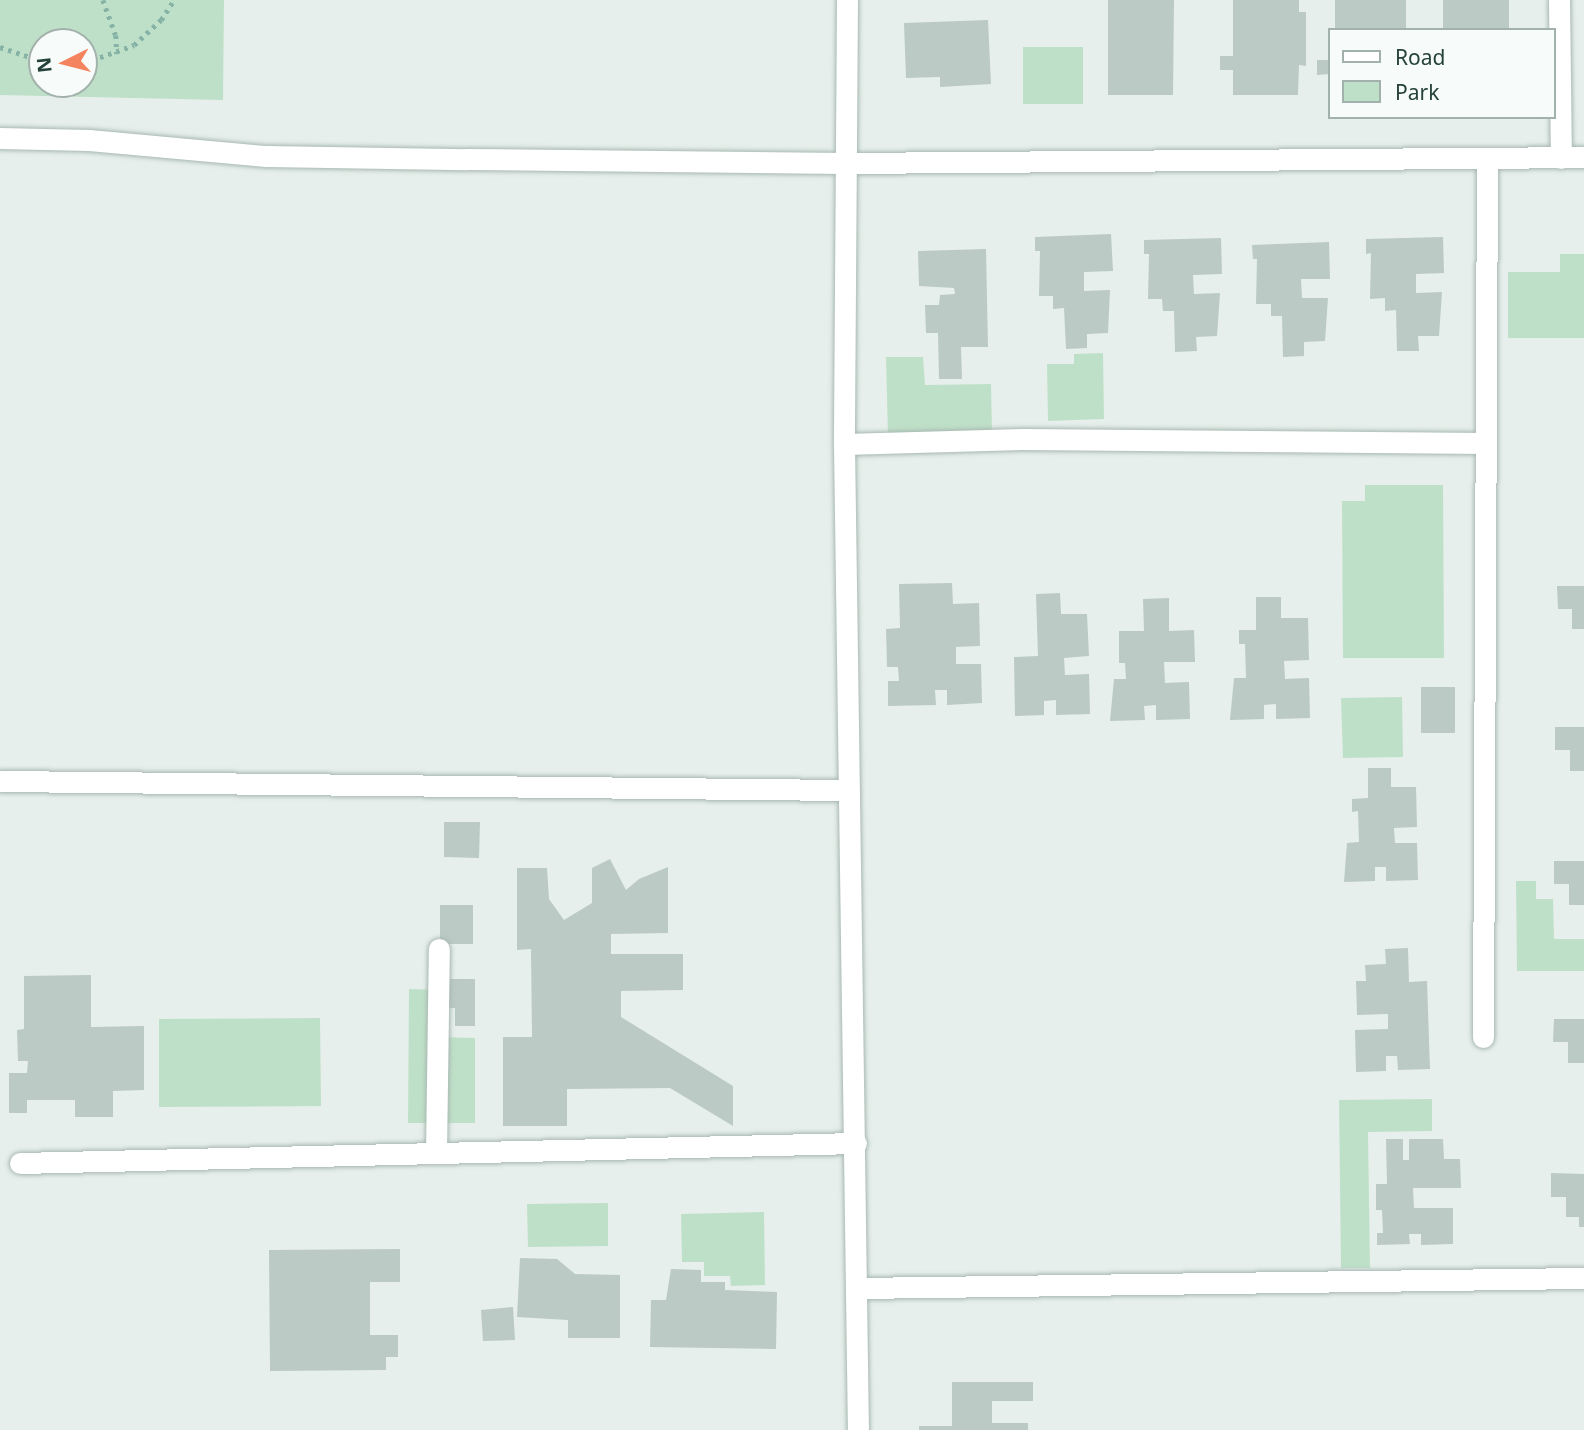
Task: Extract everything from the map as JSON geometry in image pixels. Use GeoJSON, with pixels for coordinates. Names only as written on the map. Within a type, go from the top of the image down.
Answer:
{"type":"FeatureCollection","features":[{"type":"Feature","properties":{"kind":"street"},"geometry":{"type":"LineString","coordinates":[[847,0],[844,444],[858,1430]]}},
{"type":"Feature","properties":{"kind":"street"},"geometry":{"type":"LineString","coordinates":[[1559,0],[1561,158]]}},
{"type":"Feature","properties":{"kind":"street"},"geometry":{"type":"LineString","coordinates":[[0,138],[89,140],[266,156],[844,163],[1584,158]]}},
{"type":"Feature","properties":{"kind":"street"},"geometry":{"type":"LineString","coordinates":[[1483,1037],[1488,158]]}},
{"type":"Feature","properties":{"kind":"street"},"geometry":{"type":"LineString","coordinates":[[844,444],[1022,439],[1486,443]]}},
{"type":"Feature","properties":{"kind":"street"},"geometry":{"type":"LineString","coordinates":[[0,781],[848,790]]}},
{"type":"Feature","properties":{"kind":"street"},"geometry":{"type":"LineString","coordinates":[[436,1153],[439,949]]}},
{"type":"Feature","properties":{"kind":"street"},"geometry":{"type":"LineString","coordinates":[[20,1163],[856,1143]]}},
{"type":"Feature","properties":{"kind":"street"},"geometry":{"type":"LineString","coordinates":[[857,1288],[1584,1279]]}},
{"type":"Feature","properties":{"kind":"path"},"geometry":{"type":"LineString","coordinates":[[103,0],[116,35],[117,54]]}},
{"type":"Feature","properties":{"kind":"path"},"geometry":{"type":"LineString","coordinates":[[98,59],[117,54],[148,33],[174,0]]}},
{"type":"Feature","properties":{"kind":"path"},"geometry":{"type":"LineString","coordinates":[[0,47],[28,56]]}},
{"type":"Feature","properties":{"kind":"green space"},"geometry":{"type":"Polygon","coordinates":[[[0,0],[224,0],[223,100],[98,97],[98,28],[28,28],[28,96],[0,95],[0,0]]]}},
{"type":"Feature","properties":{"kind":"green space"},"geometry":{"type":"Polygon","coordinates":[[[1023,47],[1083,47],[1083,104],[1023,104],[1023,47]]]}},
{"type":"Feature","properties":{"kind":"green space"},"geometry":{"type":"Polygon","coordinates":[[[1560,254],[1584,254],[1584,338],[1508,338],[1508,272],[1560,272],[1560,254]]]}},
{"type":"Feature","properties":{"kind":"green space"},"geometry":{"type":"Polygon","coordinates":[[[1103,353],[1104,419],[1048,421],[1047,364],[1074,364],[1074,354],[1103,353]]]}},
{"type":"Feature","properties":{"kind":"green space"},"geometry":{"type":"Polygon","coordinates":[[[886,357],[923,357],[925,385],[991,384],[992,434],[888,436],[886,357]]]}},
{"type":"Feature","properties":{"kind":"green space"},"geometry":{"type":"Polygon","coordinates":[[[1365,485],[1443,485],[1444,658],[1343,658],[1342,501],[1365,501],[1365,485]]]}},
{"type":"Feature","properties":{"kind":"green space"},"geometry":{"type":"Polygon","coordinates":[[[1402,697],[1403,757],[1343,758],[1341,698],[1402,697]]]}},
{"type":"Feature","properties":{"kind":"green space"},"geometry":{"type":"Polygon","coordinates":[[[1516,881],[1536,881],[1536,899],[1553,899],[1554,939],[1584,939],[1584,971],[1517,971],[1516,881]]]}},
{"type":"Feature","properties":{"kind":"green space"},"geometry":{"type":"Polygon","coordinates":[[[409,989],[437,990],[437,1037],[475,1038],[475,1123],[408,1123],[409,989]]]}},
{"type":"Feature","properties":{"kind":"green space"},"geometry":{"type":"Polygon","coordinates":[[[320,1018],[321,1106],[159,1107],[159,1019],[320,1018]]]}},
{"type":"Feature","properties":{"kind":"green space"},"geometry":{"type":"Polygon","coordinates":[[[1432,1099],[1432,1131],[1368,1132],[1370,1268],[1341,1268],[1339,1100],[1432,1099]]]}},
{"type":"Feature","properties":{"kind":"green space"},"geometry":{"type":"Polygon","coordinates":[[[608,1203],[608,1246],[528,1247],[527,1204],[608,1203]]]}},
{"type":"Feature","properties":{"kind":"green space"},"geometry":{"type":"Polygon","coordinates":[[[764,1212],[765,1285],[731,1286],[730,1276],[704,1276],[704,1262],[682,1262],[681,1214],[764,1212]]]}},
{"type":"Feature","properties":{"kind":"building"},"geometry":{"type":"Polygon","coordinates":[[[1108,0],[1174,0],[1173,95],[1108,95],[1108,0]]]}},
{"type":"Feature","properties":{"kind":"building"},"geometry":{"type":"Polygon","coordinates":[[[1233,0],[1299,0],[1299,12],[1306,12],[1306,66],[1299,65],[1298,95],[1233,95],[1233,70],[1220,70],[1220,56],[1233,56],[1233,0]]]}},
{"type":"Feature","properties":{"kind":"building"},"geometry":{"type":"Polygon","coordinates":[[[1335,0],[1406,0],[1406,28],[1335,28],[1335,0]]]}},
{"type":"Feature","properties":{"kind":"building"},"geometry":{"type":"Polygon","coordinates":[[[1443,0],[1509,0],[1509,28],[1443,28],[1443,0]]]}},
{"type":"Feature","properties":{"kind":"building"},"geometry":{"type":"Polygon","coordinates":[[[988,20],[991,84],[940,87],[940,77],[906,78],[904,23],[988,20]]]}},
{"type":"Feature","properties":{"kind":"building"},"geometry":{"type":"Polygon","coordinates":[[[1317,60],[1328,60],[1328,74],[1317,75],[1317,60]]]}},
{"type":"Feature","properties":{"kind":"building"},"geometry":{"type":"Polygon","coordinates":[[[1111,234],[1113,271],[1084,272],[1084,291],[1110,290],[1108,333],[1087,334],[1087,348],[1066,349],[1064,308],[1053,309],[1053,296],[1039,296],[1040,251],[1035,251],[1035,237],[1111,234]]]}},
{"type":"Feature","properties":{"kind":"building"},"geometry":{"type":"Polygon","coordinates":[[[1443,237],[1444,273],[1416,274],[1416,293],[1442,292],[1439,336],[1418,336],[1419,351],[1397,351],[1396,310],[1385,311],[1385,298],[1370,299],[1371,253],[1366,254],[1366,239],[1443,237]]]}},
{"type":"Feature","properties":{"kind":"building"},"geometry":{"type":"Polygon","coordinates":[[[1221,238],[1222,274],[1193,275],[1194,294],[1220,293],[1217,336],[1196,337],[1197,351],[1175,352],[1174,311],[1163,311],[1162,299],[1148,299],[1149,254],[1144,254],[1144,240],[1221,238]]]}},
{"type":"Feature","properties":{"kind":"building"},"geometry":{"type":"Polygon","coordinates":[[[1329,242],[1330,279],[1301,279],[1302,298],[1328,298],[1325,341],[1304,342],[1304,356],[1283,357],[1282,316],[1271,316],[1271,304],[1256,304],[1257,259],[1253,259],[1252,245],[1329,242]]]}},
{"type":"Feature","properties":{"kind":"building"},"geometry":{"type":"Polygon","coordinates":[[[986,249],[988,347],[961,347],[962,379],[939,379],[938,333],[926,333],[925,305],[939,305],[940,295],[955,294],[954,288],[919,286],[918,251],[986,249]]]}},
{"type":"Feature","properties":{"kind":"building"},"geometry":{"type":"Polygon","coordinates":[[[952,583],[953,604],[979,603],[980,646],[956,647],[956,664],[981,664],[982,703],[947,705],[947,690],[935,690],[936,705],[888,706],[888,681],[899,681],[898,667],[887,667],[886,629],[900,628],[899,584],[952,583]]]}},
{"type":"Feature","properties":{"kind":"building"},"geometry":{"type":"Polygon","coordinates":[[[1557,586],[1584,586],[1584,629],[1572,629],[1572,609],[1558,609],[1557,586]]]}},
{"type":"Feature","properties":{"kind":"building"},"geometry":{"type":"Polygon","coordinates":[[[1060,593],[1061,614],[1087,614],[1089,656],[1064,658],[1065,675],[1089,674],[1090,714],[1056,715],[1056,700],[1044,701],[1044,715],[1015,716],[1014,657],[1038,656],[1036,594],[1060,593]]]}},
{"type":"Feature","properties":{"kind":"building"},"geometry":{"type":"Polygon","coordinates":[[[1256,597],[1281,597],[1281,618],[1308,618],[1309,660],[1284,661],[1285,679],[1309,678],[1310,718],[1276,719],[1276,704],[1264,705],[1264,719],[1230,720],[1234,678],[1246,678],[1245,644],[1239,644],[1239,630],[1256,630],[1256,597]]]}},
{"type":"Feature","properties":{"kind":"building"},"geometry":{"type":"Polygon","coordinates":[[[1169,598],[1169,631],[1194,630],[1195,662],[1164,662],[1165,683],[1189,682],[1190,719],[1156,720],[1156,705],[1144,706],[1145,720],[1110,721],[1114,679],[1126,679],[1125,663],[1119,663],[1119,631],[1144,631],[1143,599],[1169,598]]]}},
{"type":"Feature","properties":{"kind":"building"},"geometry":{"type":"Polygon","coordinates":[[[1421,687],[1455,687],[1455,733],[1421,733],[1421,687]]]}},
{"type":"Feature","properties":{"kind":"building"},"geometry":{"type":"Polygon","coordinates":[[[1555,727],[1584,727],[1584,771],[1570,771],[1570,750],[1555,750],[1555,727]]]}},
{"type":"Feature","properties":{"kind":"building"},"geometry":{"type":"Polygon","coordinates":[[[1368,768],[1391,768],[1391,787],[1416,787],[1417,827],[1394,828],[1395,843],[1417,843],[1418,880],[1386,881],[1386,867],[1375,867],[1375,881],[1344,882],[1347,843],[1359,842],[1358,811],[1352,812],[1352,799],[1368,798],[1368,768]]]}},
{"type":"Feature","properties":{"kind":"building"},"geometry":{"type":"Polygon","coordinates":[[[444,822],[480,822],[479,858],[444,857],[444,822]]]}},
{"type":"Feature","properties":{"kind":"building"},"geometry":{"type":"Polygon","coordinates":[[[610,859],[626,890],[639,879],[668,867],[668,933],[611,934],[611,954],[683,954],[683,990],[621,991],[621,1017],[733,1086],[733,1126],[670,1088],[567,1089],[567,1126],[503,1126],[503,1037],[532,1037],[531,949],[517,950],[517,868],[547,868],[549,899],[564,920],[592,903],[592,868],[610,859]]]}},
{"type":"Feature","properties":{"kind":"building"},"geometry":{"type":"Polygon","coordinates":[[[1554,861],[1584,861],[1584,905],[1569,905],[1569,884],[1554,884],[1554,861]]]}},
{"type":"Feature","properties":{"kind":"building"},"geometry":{"type":"Polygon","coordinates":[[[440,905],[473,905],[473,944],[440,944],[440,905]]]}},
{"type":"Feature","properties":{"kind":"building"},"geometry":{"type":"Polygon","coordinates":[[[1408,948],[1409,982],[1427,981],[1430,1069],[1398,1070],[1397,1056],[1386,1056],[1386,1071],[1356,1072],[1355,1030],[1388,1029],[1388,1014],[1357,1015],[1356,981],[1366,981],[1365,965],[1386,964],[1385,949],[1408,948]]]}},
{"type":"Feature","properties":{"kind":"building"},"geometry":{"type":"Polygon","coordinates":[[[91,975],[91,1027],[144,1026],[144,1090],[113,1091],[113,1117],[75,1117],[75,1100],[27,1100],[27,1113],[9,1113],[9,1073],[27,1073],[28,1061],[18,1061],[17,1030],[24,1029],[24,976],[91,975]]]}},
{"type":"Feature","properties":{"kind":"building"},"geometry":{"type":"Polygon","coordinates":[[[447,979],[475,979],[475,1026],[455,1026],[455,1008],[448,1008],[447,979]]]}},
{"type":"Feature","properties":{"kind":"building"},"geometry":{"type":"Polygon","coordinates":[[[1554,1019],[1584,1019],[1584,1063],[1568,1063],[1568,1042],[1553,1042],[1554,1019]]]}},
{"type":"Feature","properties":{"kind":"building"},"geometry":{"type":"Polygon","coordinates":[[[1386,1139],[1403,1139],[1403,1160],[1409,1160],[1409,1139],[1443,1139],[1444,1159],[1460,1159],[1461,1188],[1413,1188],[1414,1208],[1453,1208],[1453,1244],[1421,1245],[1421,1234],[1409,1234],[1410,1244],[1377,1245],[1377,1233],[1383,1233],[1382,1210],[1376,1210],[1376,1184],[1387,1184],[1386,1139]]]}},
{"type":"Feature","properties":{"kind":"building"},"geometry":{"type":"Polygon","coordinates":[[[1551,1173],[1584,1174],[1584,1227],[1579,1227],[1579,1217],[1566,1217],[1566,1197],[1551,1197],[1551,1173]]]}},
{"type":"Feature","properties":{"kind":"building"},"geometry":{"type":"Polygon","coordinates":[[[400,1249],[400,1282],[370,1282],[370,1335],[398,1335],[398,1357],[386,1357],[386,1370],[270,1371],[269,1250],[400,1249]]]}},
{"type":"Feature","properties":{"kind":"building"},"geometry":{"type":"Polygon","coordinates":[[[520,1258],[557,1259],[575,1274],[620,1275],[620,1338],[568,1338],[568,1320],[517,1317],[520,1258]]]}},
{"type":"Feature","properties":{"kind":"building"},"geometry":{"type":"Polygon","coordinates":[[[671,1269],[701,1270],[701,1282],[725,1282],[725,1290],[777,1292],[776,1349],[650,1347],[651,1300],[666,1300],[671,1269]]]}},
{"type":"Feature","properties":{"kind":"building"},"geometry":{"type":"Polygon","coordinates":[[[513,1307],[515,1340],[483,1341],[481,1310],[513,1307]]]}},
{"type":"Feature","properties":{"kind":"building"},"geometry":{"type":"Polygon","coordinates":[[[952,1382],[1033,1382],[1033,1401],[992,1401],[992,1423],[1028,1423],[1028,1430],[919,1430],[919,1426],[952,1426],[952,1382]]]}}]}
